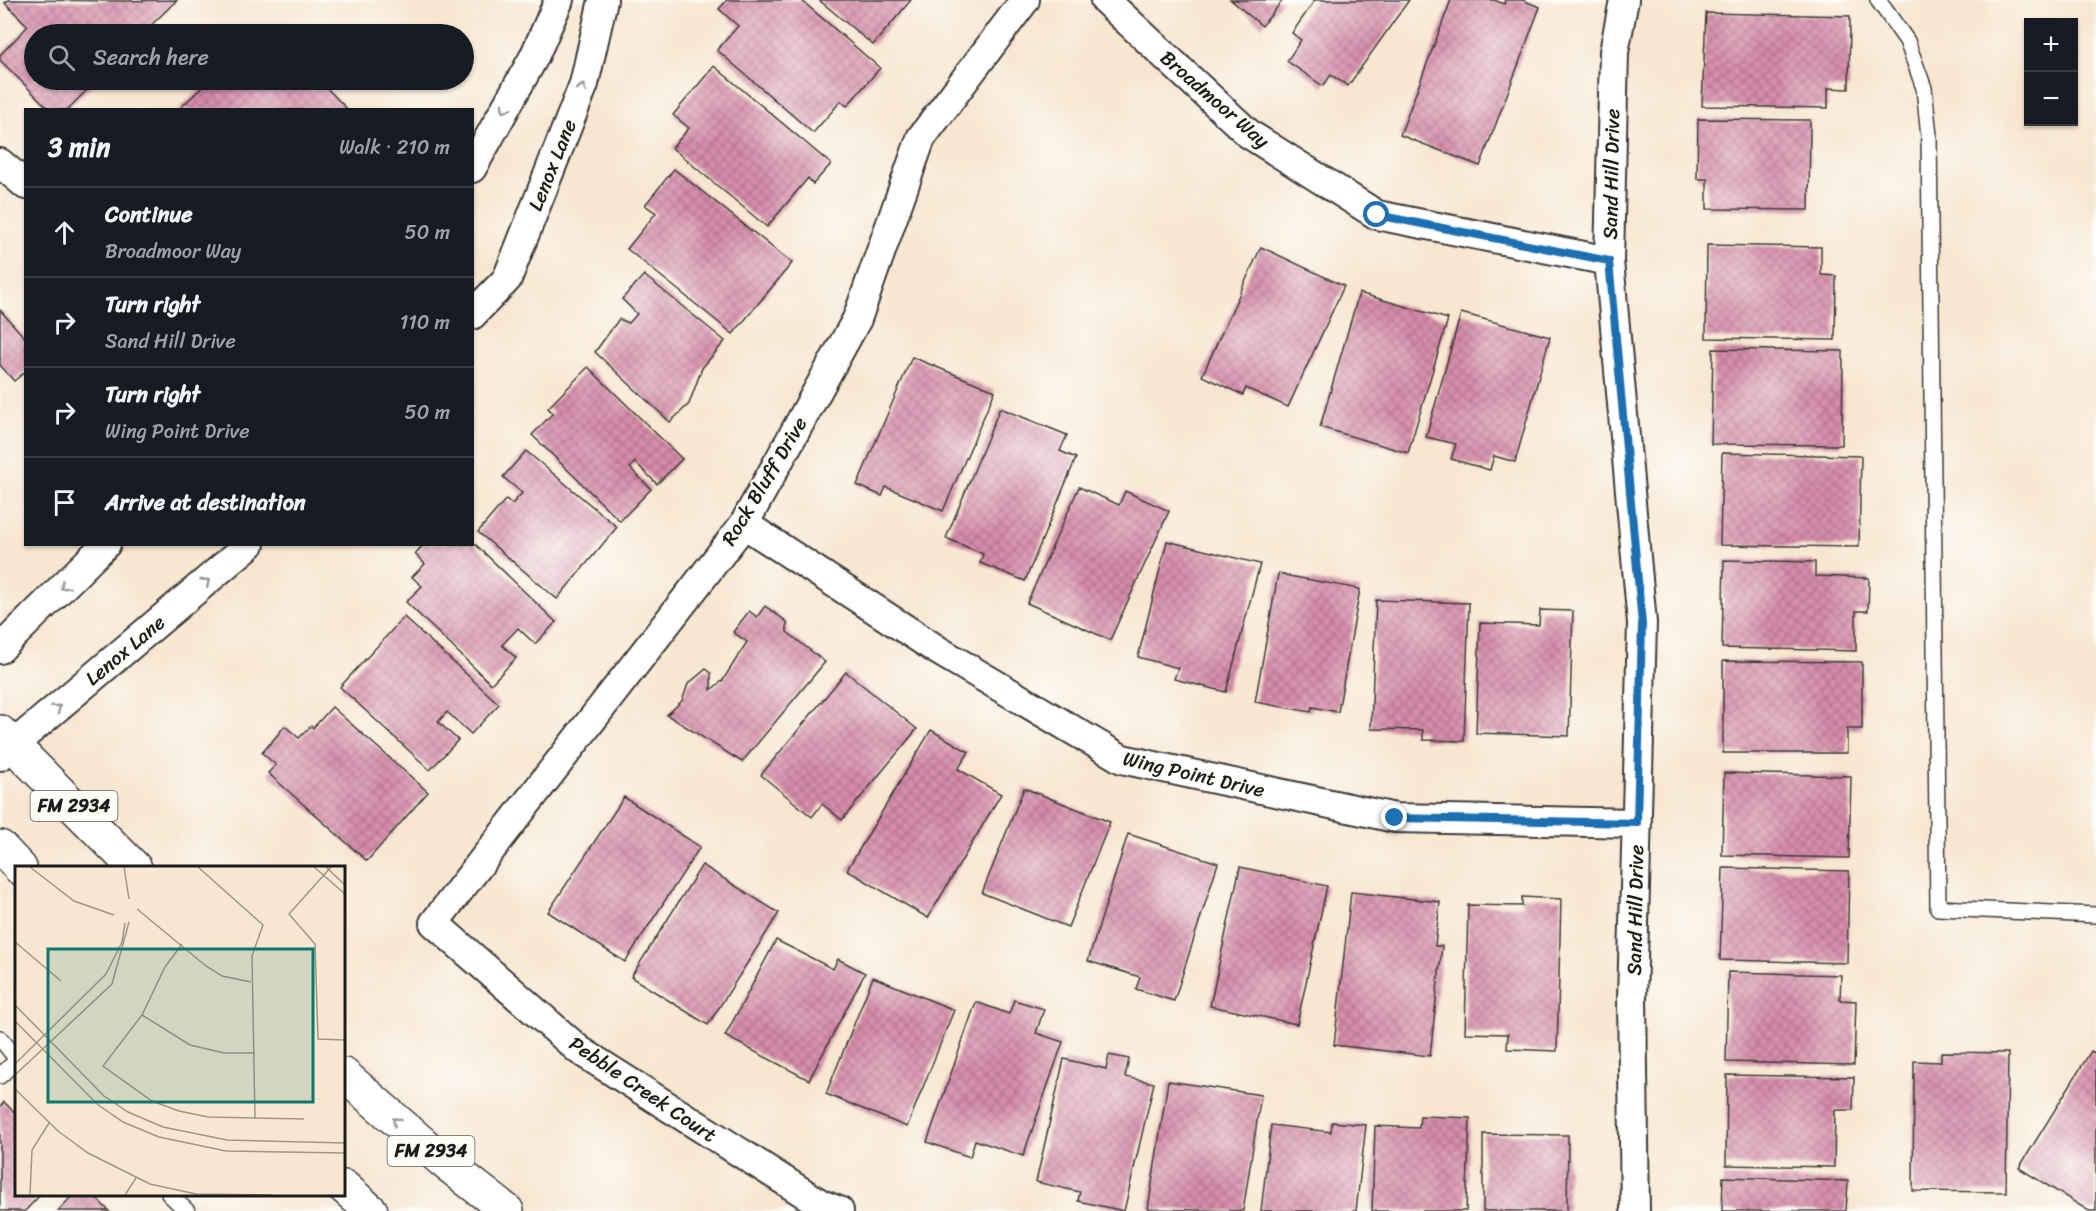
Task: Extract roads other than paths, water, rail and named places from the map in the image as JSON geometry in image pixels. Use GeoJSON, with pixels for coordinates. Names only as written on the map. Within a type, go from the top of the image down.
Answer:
{"type":"FeatureCollection","features":[{"type":"Feature","properties":{"kind":"main road","name":"FM 2934"},"geometry":{"type":"LineString","coordinates":[[4,744],[134,866]]}},
{"type":"Feature","properties":{"kind":"main road"},"geometry":{"type":"LineString","coordinates":[[0,847],[19,866]]}},
{"type":"Feature","properties":{"kind":"main road","name":"FM 2934"},"geometry":{"type":"LineString","coordinates":[[345,1076],[443,1161],[507,1211]]}},
{"type":"Feature","properties":{"kind":"main road"},"geometry":{"type":"LineString","coordinates":[[345,1188],[371,1211]]}},
{"type":"Feature","properties":{"kind":"street"},"geometry":{"type":"LineString","coordinates":[[474,164],[534,57],[559,0]]}},
{"type":"Feature","properties":{"kind":"street","name":"Lenox Lane"},"geometry":{"type":"LineString","coordinates":[[474,313],[507,279],[584,84],[603,0]]}},
{"type":"Feature","properties":{"kind":"street","name":"Rock Bluff Drive"},"geometry":{"type":"LineString","coordinates":[[434,923],[744,524],[857,319],[921,138],[1025,0]]}},
{"type":"Feature","properties":{"kind":"street","name":"Broadmoor Way"},"geometry":{"type":"LineString","coordinates":[[1105,0],[1249,134],[1377,215],[1609,261]]}},
{"type":"Feature","properties":{"kind":"street","name":"Sand Hill Drive"},"geometry":{"type":"LineString","coordinates":[[1624,0],[1614,52],[1609,261],[1642,624],[1632,1000],[1635,1211]]}},
{"type":"Feature","properties":{"kind":"street"},"geometry":{"type":"LineString","coordinates":[[0,163],[24,183]]}},
{"type":"Feature","properties":{"kind":"street","name":"Wing Point Drive"},"geometry":{"type":"LineString","coordinates":[[744,524],[939,651],[1122,759],[1395,818],[1637,823]]}},
{"type":"Feature","properties":{"kind":"street"},"geometry":{"type":"LineString","coordinates":[[0,649],[104,546]]}},
{"type":"Feature","properties":{"kind":"street","name":"Lenox Lane"},"geometry":{"type":"LineString","coordinates":[[4,744],[248,546]]}},
{"type":"Feature","properties":{"kind":"street","name":"Pebble Creek Court"},"geometry":{"type":"LineString","coordinates":[[434,923],[579,1050],[821,1204],[839,1211]]}},
{"type":"Feature","properties":{"kind":"lane"},"geometry":{"type":"LineString","coordinates":[[1878,0],[1907,41],[1924,88],[1929,136],[1938,908],[2096,915]]}},
{"type":"Feature","properties":{"kind":"lane"},"geometry":{"type":"LineString","coordinates":[[0,1038],[15,1058]]}},
{"type":"Feature","properties":{"kind":"lane"},"geometry":{"type":"LineString","coordinates":[[0,1076],[15,1060]]}},
{"type":"Feature","properties":{"kind":"lane"},"geometry":{"type":"LineString","coordinates":[[171,1196],[187,1211]]}}]}
